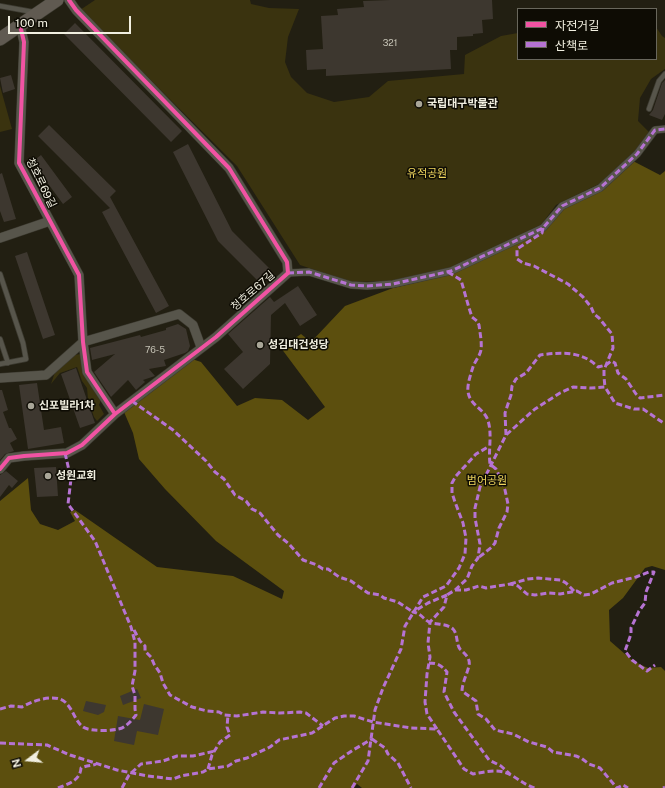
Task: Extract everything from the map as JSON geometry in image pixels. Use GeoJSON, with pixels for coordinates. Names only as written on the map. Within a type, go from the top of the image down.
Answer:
{"type":"FeatureCollection","features":[{"type":"Feature","properties":{"kind":"main road"},"geometry":{"type":"LineString","coordinates":[[0,39],[57,0]]}},
{"type":"Feature","properties":{"kind":"street","name":"청호로67길"},"geometry":{"type":"LineString","coordinates":[[0,469],[9,458],[68,453],[82,445],[115,414],[216,337],[288,272],[287,262],[229,168],[76,10],[69,0]]}},
{"type":"Feature","properties":{"kind":"street","name":"청호로69길"},"geometry":{"type":"LineString","coordinates":[[20,26],[24,42],[19,163],[79,275],[83,342],[88,372],[115,414]]}},
{"type":"Feature","properties":{"kind":"street"},"geometry":{"type":"LineString","coordinates":[[288,272],[309,272],[351,285],[367,286],[393,284],[451,271],[543,228],[562,206],[600,188],[637,154],[655,130],[665,129]]}},
{"type":"Feature","properties":{"kind":"street"},"geometry":{"type":"LineString","coordinates":[[0,238],[50,220]]}},
{"type":"Feature","properties":{"kind":"street"},"geometry":{"type":"LineString","coordinates":[[0,378],[46,375],[83,342],[179,314],[193,325],[202,347]]}},
{"type":"Feature","properties":{"kind":"lane"},"geometry":{"type":"LineString","coordinates":[[0,6],[37,13]]}},
{"type":"Feature","properties":{"kind":"lane"},"geometry":{"type":"LineString","coordinates":[[649,109],[659,81],[665,74]]}},
{"type":"Feature","properties":{"kind":"lane"},"geometry":{"type":"LineString","coordinates":[[0,274],[23,343],[26,359],[0,364]]}},
{"type":"Feature","properties":{"kind":"lane"},"geometry":{"type":"LineString","coordinates":[[0,339],[8,363]]}},
{"type":"Feature","properties":{"kind":"green space","name":"유적공원"},"geometry":{"type":"Polygon","coordinates":[[[95,0],[250,0],[251,4],[269,8],[299,9],[288,37],[285,62],[291,77],[307,93],[334,102],[369,97],[388,81],[464,74],[465,55],[501,36],[517,33],[517,60],[657,60],[657,28],[665,38],[665,69],[651,79],[640,98],[638,121],[649,132],[634,152],[599,184],[556,205],[541,225],[449,269],[393,281],[351,282],[300,265],[237,166],[80,10],[95,0]]]}},
{"type":"Feature","properties":{"kind":"green space"},"geometry":{"type":"Polygon","coordinates":[[[0,86],[12,129],[0,132],[0,86]]]}},
{"type":"Feature","properties":{"kind":"green space","name":"범어공원"},"geometry":{"type":"Polygon","coordinates":[[[633,161],[660,175],[665,171],[665,570],[652,566],[645,568],[623,598],[609,610],[610,641],[633,661],[648,668],[661,667],[665,671],[665,788],[362,788],[357,784],[354,788],[0,788],[0,501],[28,478],[31,510],[40,524],[58,530],[75,521],[70,512],[75,510],[157,567],[233,576],[282,599],[284,591],[216,541],[165,489],[139,459],[133,433],[124,412],[192,359],[201,362],[237,406],[255,398],[282,400],[308,420],[325,407],[281,348],[301,334],[311,342],[345,306],[393,288],[452,274],[544,230],[559,210],[602,190],[633,161]]]}},
{"type":"Feature","properties":{"kind":"green space"},"geometry":{"type":"Polygon","coordinates":[[[81,354],[101,400],[99,405],[104,414],[97,421],[94,417],[88,399],[87,388],[82,381],[77,367],[60,373],[51,384],[55,372],[74,355],[81,354]]]}},
{"type":"Feature","properties":{"kind":"building","name":"국립대구박물관"},"geometry":{"type":"Polygon","coordinates":[[[492,0],[493,19],[482,20],[483,33],[473,34],[473,36],[457,37],[457,50],[450,50],[451,69],[326,76],[326,69],[307,70],[306,50],[323,49],[321,16],[338,15],[337,9],[364,7],[363,1],[492,0]]]}},
{"type":"Feature","properties":{"kind":"building"},"geometry":{"type":"Polygon","coordinates":[[[75,23],[182,131],[171,142],[64,34],[75,23]]]}},
{"type":"Feature","properties":{"kind":"building"},"geometry":{"type":"Polygon","coordinates":[[[11,75],[15,89],[3,93],[0,78],[11,75]]]}},
{"type":"Feature","properties":{"kind":"building"},"geometry":{"type":"Polygon","coordinates":[[[665,80],[665,114],[662,120],[649,115],[653,110],[662,83],[665,80]]]}},
{"type":"Feature","properties":{"kind":"building"},"geometry":{"type":"Polygon","coordinates":[[[49,125],[116,191],[110,197],[169,306],[156,313],[102,212],[110,208],[38,136],[49,125]]]}},
{"type":"Feature","properties":{"kind":"building"},"geometry":{"type":"Polygon","coordinates":[[[188,144],[232,231],[270,269],[258,281],[218,241],[173,152],[188,144]]]}},
{"type":"Feature","properties":{"kind":"building"},"geometry":{"type":"Polygon","coordinates":[[[41,155],[72,197],[63,204],[32,162],[41,155]]]}},
{"type":"Feature","properties":{"kind":"building"},"geometry":{"type":"Polygon","coordinates":[[[2,173],[16,219],[4,222],[0,211],[0,174],[2,173]]]}},
{"type":"Feature","properties":{"kind":"building"},"geometry":{"type":"Polygon","coordinates":[[[27,252],[55,335],[43,339],[15,256],[27,252]]]}},
{"type":"Feature","properties":{"kind":"building"},"geometry":{"type":"Polygon","coordinates":[[[298,286],[317,315],[300,326],[285,303],[271,315],[270,364],[243,389],[224,369],[243,352],[228,334],[270,297],[274,302],[298,286]]]}},
{"type":"Feature","properties":{"kind":"building"},"geometry":{"type":"Polygon","coordinates":[[[178,324],[186,329],[190,346],[188,351],[164,360],[166,366],[149,369],[155,376],[143,380],[145,382],[136,390],[128,380],[111,397],[94,372],[115,354],[92,360],[90,348],[140,335],[141,337],[166,330],[166,328],[178,324]]]}},
{"type":"Feature","properties":{"kind":"building"},"geometry":{"type":"Polygon","coordinates":[[[76,368],[95,423],[80,428],[61,374],[76,368]]]}},
{"type":"Feature","properties":{"kind":"building","name":"신포빌라1차"},"geometry":{"type":"Polygon","coordinates":[[[37,383],[44,430],[61,427],[64,443],[28,449],[19,385],[37,383]]]}},
{"type":"Feature","properties":{"kind":"building"},"geometry":{"type":"Polygon","coordinates":[[[0,390],[2,390],[8,410],[3,412],[9,428],[11,428],[17,439],[10,443],[14,451],[5,454],[0,460],[0,390]]]}},
{"type":"Feature","properties":{"kind":"building"},"geometry":{"type":"Polygon","coordinates":[[[56,467],[58,496],[37,497],[34,468],[56,467]]]}},
{"type":"Feature","properties":{"kind":"building"},"geometry":{"type":"Polygon","coordinates":[[[6,471],[18,481],[12,488],[9,485],[0,497],[0,475],[6,471]]]}},
{"type":"Feature","properties":{"kind":"building"},"geometry":{"type":"Polygon","coordinates":[[[137,689],[141,698],[123,705],[120,696],[137,689]]]}},
{"type":"Feature","properties":{"kind":"building"},"geometry":{"type":"Polygon","coordinates":[[[86,701],[106,705],[104,712],[98,715],[83,711],[86,701]]]}},
{"type":"Feature","properties":{"kind":"building"},"geometry":{"type":"Polygon","coordinates":[[[144,704],[164,709],[158,735],[137,731],[134,745],[114,741],[118,716],[140,720],[144,704]]]}},
{"type":"Feature","properties":{"kind":"marked path"},"geometry":{"type":"LineString","coordinates":[[288,273],[309,272],[351,285],[367,286],[393,284],[451,271],[543,228],[562,206],[600,188],[637,154],[655,130],[665,129]]}},
{"type":"Feature","properties":{"kind":"marked path"},"geometry":{"type":"LineString","coordinates":[[543,228],[542,233],[517,249],[517,259],[568,284],[583,297],[591,307],[594,314],[612,334],[613,348],[604,370],[605,387]]}},
{"type":"Feature","properties":{"kind":"marked path"},"geometry":{"type":"LineString","coordinates":[[448,272],[461,280],[472,317],[479,325],[481,350],[471,372],[468,391],[473,403],[485,415],[489,423],[490,464],[496,469],[499,475],[505,490],[508,504],[507,512],[499,528],[495,543],[478,558]]}},
{"type":"Feature","properties":{"kind":"marked path"},"geometry":{"type":"LineString","coordinates":[[506,435],[505,413],[511,395],[512,386],[516,379],[526,373],[540,355],[556,353],[578,355],[592,362],[598,367],[606,365],[611,361],[615,363],[618,373],[626,379],[640,398],[665,395]]}},
{"type":"Feature","properties":{"kind":"marked path"},"geometry":{"type":"LineString","coordinates":[[437,729],[427,714],[425,702],[430,657],[428,643],[430,622],[444,607],[447,595],[467,579],[472,566],[478,558],[480,544],[475,518],[475,508],[480,487],[506,435],[535,409],[560,393],[573,387],[605,387],[615,403],[634,409],[643,409],[665,424]]}},
{"type":"Feature","properties":{"kind":"marked path"},"geometry":{"type":"LineString","coordinates":[[132,401],[173,430],[224,479],[235,495],[246,501],[252,509],[260,513],[278,535],[289,544],[303,560],[323,569],[328,569],[339,577],[351,581],[368,593],[380,595],[384,598],[398,602],[413,612]]}},
{"type":"Feature","properties":{"kind":"marked path"},"geometry":{"type":"LineString","coordinates":[[352,788],[368,761],[375,710],[383,688],[401,649],[405,626],[423,597],[446,586],[459,568],[465,554],[466,538],[463,523],[452,493],[452,483],[456,476],[476,454],[488,447]]}},
{"type":"Feature","properties":{"kind":"marked path"},"geometry":{"type":"LineString","coordinates":[[0,709],[11,706],[22,707],[37,700],[50,698],[61,699],[68,705],[78,722],[86,729],[91,730],[119,729],[128,724],[136,715],[135,695],[132,686],[135,671],[135,642],[131,627],[95,541],[68,504],[71,479],[65,453]]}},
{"type":"Feature","properties":{"kind":"marked path"},"geometry":{"type":"LineString","coordinates":[[455,590],[466,590],[479,586],[486,588],[510,584],[518,586],[527,594],[560,594],[577,591],[584,595],[591,594],[612,583],[649,572],[654,572],[646,592],[645,603],[639,611],[631,628],[631,634],[625,651],[632,660],[647,671],[655,665]]}},
{"type":"Feature","properties":{"kind":"marked path"},"geometry":{"type":"LineString","coordinates":[[510,584],[538,578],[561,580],[574,591]]}},
{"type":"Feature","properties":{"kind":"marked path"},"geometry":{"type":"LineString","coordinates":[[447,595],[428,603],[413,612],[429,622],[450,627],[455,631],[459,647],[467,656],[469,661],[469,667],[463,683],[462,691],[476,701],[478,714],[486,719],[495,730],[513,734],[529,742],[547,747],[553,752],[581,758],[589,764],[600,768],[617,788],[623,785],[628,788]]}},
{"type":"Feature","properties":{"kind":"marked path"},"geometry":{"type":"LineString","coordinates":[[134,630],[140,641],[145,646],[145,651],[151,657],[160,673],[163,683],[170,695],[192,707],[207,711],[219,712],[224,715],[237,716],[263,712],[300,712],[306,713],[323,726]]}},
{"type":"Feature","properties":{"kind":"marked path"},"geometry":{"type":"LineString","coordinates":[[429,663],[435,663],[447,672],[444,692],[454,712],[489,760],[501,766],[510,774]]}},
{"type":"Feature","properties":{"kind":"marked path"},"geometry":{"type":"LineString","coordinates":[[208,769],[212,755],[220,742],[230,735],[227,727],[228,715]]}},
{"type":"Feature","properties":{"kind":"marked path"},"geometry":{"type":"LineString","coordinates":[[0,743],[47,745],[70,755],[117,770],[173,779],[203,772],[208,769],[228,766],[236,761],[247,758],[270,747],[279,740],[312,733],[335,718],[354,716],[373,722],[411,728],[437,729],[464,769],[473,774],[492,771],[506,773],[535,788]]}},
{"type":"Feature","properties":{"kind":"marked path"},"geometry":{"type":"LineString","coordinates":[[372,739],[385,748],[388,754],[398,763],[411,788]]}},
{"type":"Feature","properties":{"kind":"marked path"},"geometry":{"type":"LineString","coordinates":[[319,788],[334,763],[372,739]]}},
{"type":"Feature","properties":{"kind":"marked path"},"geometry":{"type":"LineString","coordinates":[[122,788],[129,775],[141,764],[163,761],[177,756],[193,756],[215,751]]}},
{"type":"Feature","properties":{"kind":"marked path"},"geometry":{"type":"LineString","coordinates":[[58,788],[76,779],[81,768],[96,764]]}},
{"type":"Feature","properties":{"kind":"cycle path"},"geometry":{"type":"LineString","coordinates":[[0,469],[9,458],[67,453],[82,445],[115,414],[216,337],[288,273],[287,262],[229,168],[76,10],[69,0]]}},
{"type":"Feature","properties":{"kind":"cycle path"},"geometry":{"type":"LineString","coordinates":[[20,25],[24,42],[19,163],[79,275],[83,342],[87,372],[115,414]]}},
{"type":"Feature","properties":{"kind":"place","name":"국립대구박물관"},"geometry":{"type":"Point","coordinates":[419,104]}},
{"type":"Feature","properties":{"kind":"place","name":"성김대건성당"},"geometry":{"type":"Point","coordinates":[260,345]}},
{"type":"Feature","properties":{"kind":"place","name":"신포빌라1차"},"geometry":{"type":"Point","coordinates":[31,406]}},
{"type":"Feature","properties":{"kind":"place","name":"성원교회"},"geometry":{"type":"Point","coordinates":[48,476]}}]}
